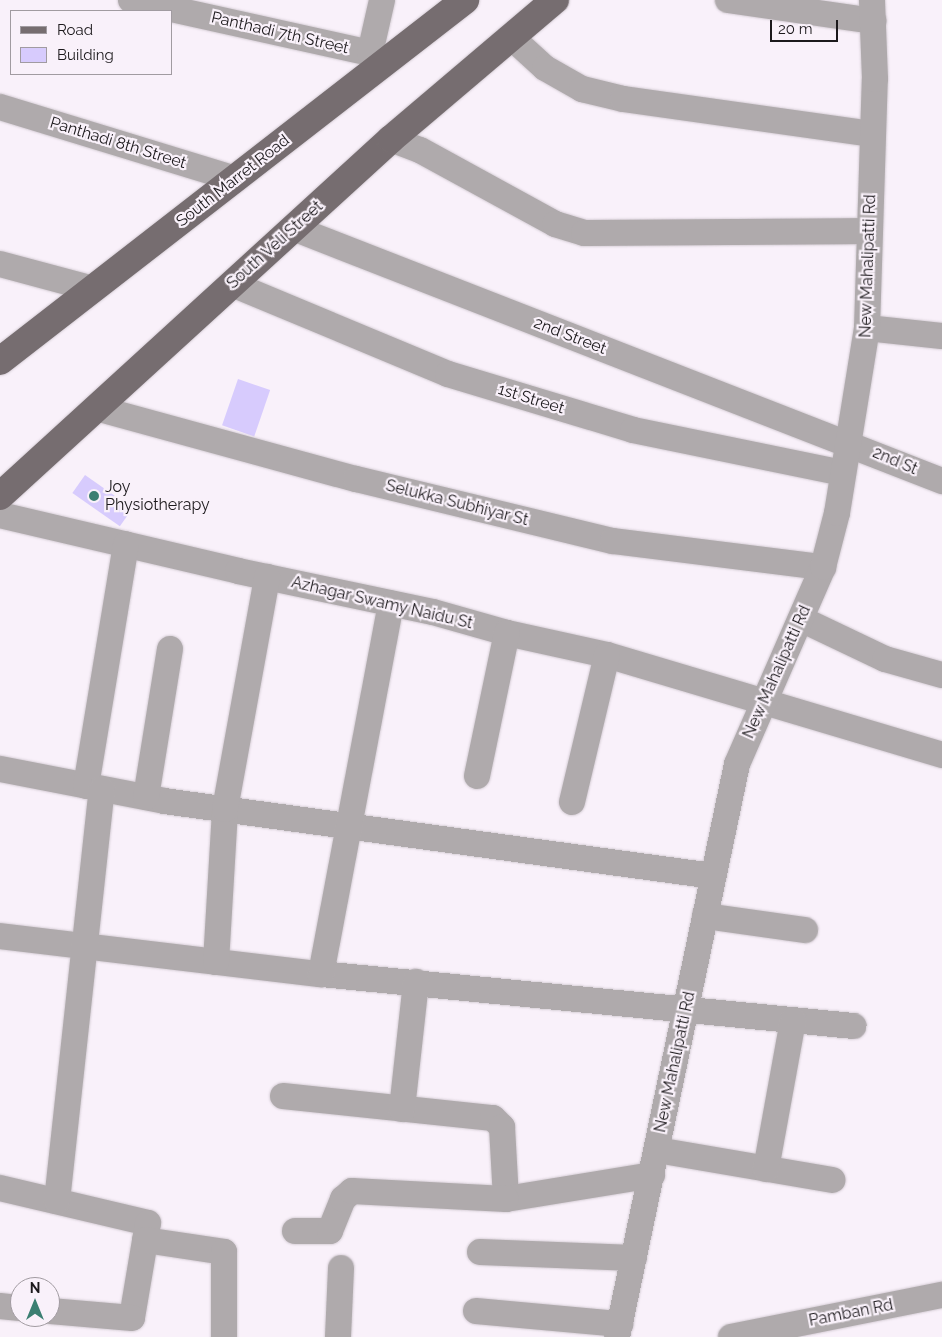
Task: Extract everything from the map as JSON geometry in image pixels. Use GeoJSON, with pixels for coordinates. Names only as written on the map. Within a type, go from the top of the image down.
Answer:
{"type":"FeatureCollection","features":[{"type":"Feature","properties":{"kind":"main road","name":"South Marret Road"},"geometry":{"type":"LineString","coordinates":[[0,361],[235,179],[375,59],[465,0]]}},
{"type":"Feature","properties":{"kind":"main road","name":"South Veli Street"},"geometry":{"type":"LineString","coordinates":[[0,496],[391,139],[555,0]]}},
{"type":"Feature","properties":{"kind":"street","name":"Panthadi 7th Street"},"geometry":{"type":"LineString","coordinates":[[131,0],[375,59]]}},
{"type":"Feature","properties":{"kind":"street"},"geometry":{"type":"LineString","coordinates":[[375,59],[382,0]]}},
{"type":"Feature","properties":{"kind":"street"},"geometry":{"type":"LineString","coordinates":[[728,0],[872,10]]}},
{"type":"Feature","properties":{"kind":"street","name":"New Mahalipatti Rd"},"geometry":{"type":"LineString","coordinates":[[619,1331],[737,764],[823,567],[837,513],[867,328],[873,134],[872,10]]}},
{"type":"Feature","properties":{"kind":"street"},"geometry":{"type":"LineString","coordinates":[[511,37],[553,74],[582,89],[624,99],[873,134]]}},
{"type":"Feature","properties":{"kind":"street","name":"Panthadi 8th Street"},"geometry":{"type":"LineString","coordinates":[[0,107],[235,179]]}},
{"type":"Feature","properties":{"kind":"street"},"geometry":{"type":"LineString","coordinates":[[391,139],[420,150],[555,224],[584,233],[869,231]]}},
{"type":"Feature","properties":{"kind":"street","name":"2nd Street"},"geometry":{"type":"LineString","coordinates":[[293,228],[847,442]]}},
{"type":"Feature","properties":{"kind":"street"},"geometry":{"type":"LineString","coordinates":[[0,264],[93,289]]}},
{"type":"Feature","properties":{"kind":"street","name":"1st Street"},"geometry":{"type":"LineString","coordinates":[[232,284],[448,374],[633,430],[842,473]]}},
{"type":"Feature","properties":{"kind":"street"},"geometry":{"type":"LineString","coordinates":[[867,328],[942,336]]}},
{"type":"Feature","properties":{"kind":"street","name":"Selukka Subhiyar St"},"geometry":{"type":"LineString","coordinates":[[96,408],[356,479],[613,541],[823,567]]}},
{"type":"Feature","properties":{"kind":"street","name":"2nd St"},"geometry":{"type":"LineString","coordinates":[[847,442],[942,481]]}},
{"type":"Feature","properties":{"kind":"street","name":"Azhagar Swamy Naidu St"},"geometry":{"type":"LineString","coordinates":[[0,514],[607,655],[762,703],[942,755]]}},
{"type":"Feature","properties":{"kind":"street"},"geometry":{"type":"LineString","coordinates":[[57,1201],[86,946],[94,787],[126,544]]}},
{"type":"Feature","properties":{"kind":"street"},"geometry":{"type":"LineString","coordinates":[[216,962],[225,809],[267,577]]}},
{"type":"Feature","properties":{"kind":"street"},"geometry":{"type":"LineString","coordinates":[[321,974],[347,824],[391,604]]}},
{"type":"Feature","properties":{"kind":"street"},"geometry":{"type":"LineString","coordinates":[[801,619],[885,659],[942,675]]}},
{"type":"Feature","properties":{"kind":"street"},"geometry":{"type":"LineString","coordinates":[[477,776],[507,633]]}},
{"type":"Feature","properties":{"kind":"street"},"geometry":{"type":"LineString","coordinates":[[146,797],[170,648]]}},
{"type":"Feature","properties":{"kind":"street"},"geometry":{"type":"LineString","coordinates":[[572,802],[607,655]]}},
{"type":"Feature","properties":{"kind":"street"},"geometry":{"type":"LineString","coordinates":[[0,769],[146,797],[225,809],[347,824],[713,876]]}},
{"type":"Feature","properties":{"kind":"street"},"geometry":{"type":"LineString","coordinates":[[705,916],[805,930]]}},
{"type":"Feature","properties":{"kind":"street"},"geometry":{"type":"LineString","coordinates":[[0,936],[321,974],[853,1026]]}},
{"type":"Feature","properties":{"kind":"street"},"geometry":{"type":"LineString","coordinates":[[402,1109],[416,982]]}},
{"type":"Feature","properties":{"kind":"street"},"geometry":{"type":"LineString","coordinates":[[766,1169],[793,1020]]}},
{"type":"Feature","properties":{"kind":"street"},"geometry":{"type":"LineString","coordinates":[[283,1096],[498,1121],[502,1127],[506,1200]]}},
{"type":"Feature","properties":{"kind":"street"},"geometry":{"type":"LineString","coordinates":[[657,1150],[832,1180]]}},
{"type":"Feature","properties":{"kind":"street"},"geometry":{"type":"LineString","coordinates":[[295,1231],[330,1231],[342,1200],[352,1191],[506,1200],[652,1175]]}},
{"type":"Feature","properties":{"kind":"street"},"geometry":{"type":"LineString","coordinates":[[0,1188],[148,1223],[132,1318],[60,1312]]}},
{"type":"Feature","properties":{"kind":"street"},"geometry":{"type":"LineString","coordinates":[[145,1240],[224,1252],[224,1337]]}},
{"type":"Feature","properties":{"kind":"street"},"geometry":{"type":"LineString","coordinates":[[480,1252],[634,1258]]}},
{"type":"Feature","properties":{"kind":"street"},"geometry":{"type":"LineString","coordinates":[[338,1337],[341,1268]]}},
{"type":"Feature","properties":{"kind":"street","name":"Pamban Rd"},"geometry":{"type":"LineString","coordinates":[[731,1337],[942,1296]]}},
{"type":"Feature","properties":{"kind":"street"},"geometry":{"type":"LineString","coordinates":[[476,1311],[619,1331]]}},
{"type":"Feature","properties":{"kind":"building"},"geometry":{"type":"Polygon","coordinates":[[[238,379],[270,390],[254,436],[222,425],[238,379]]]}},
{"type":"Feature","properties":{"kind":"building"},"geometry":{"type":"Polygon","coordinates":[[[85,475],[133,508],[120,526],[72,493],[85,475]]]}},
{"type":"Feature","properties":{"kind":"place","name":"Joy Physiotherapy"},"geometry":{"type":"Point","coordinates":[94,496]}}]}
